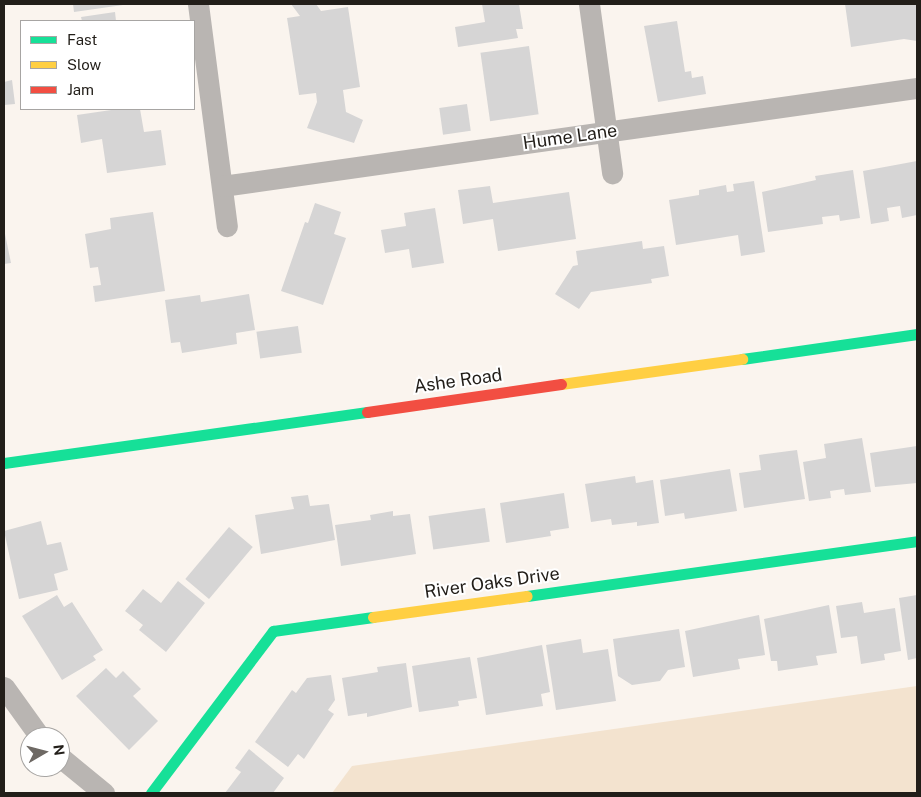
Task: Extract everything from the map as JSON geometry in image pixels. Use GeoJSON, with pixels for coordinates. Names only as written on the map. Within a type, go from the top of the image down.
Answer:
{"type":"FeatureCollection","features":[{"type":"Feature","properties":{"kind":"street"},"geometry":{"type":"LineString","coordinates":[[198,4],[228,226]]}},
{"type":"Feature","properties":{"kind":"street"},"geometry":{"type":"LineString","coordinates":[[589,4],[612,173]]}},
{"type":"Feature","properties":{"kind":"street","name":"Hume Lane"},"geometry":{"type":"LineString","coordinates":[[222,186],[917,88]]}},
{"type":"Feature","properties":{"kind":"street","name":"Ashe Road"},"geometry":{"type":"LineString","coordinates":[[4,463],[917,334]]}},
{"type":"Feature","properties":{"kind":"street","name":"River Oaks Drive"},"geometry":{"type":"LineString","coordinates":[[151,793],[273,631],[917,541]]}},
{"type":"Feature","properties":{"kind":"street"},"geometry":{"type":"LineString","coordinates":[[4,687],[33,727]]}},
{"type":"Feature","properties":{"kind":"street"},"geometry":{"type":"LineString","coordinates":[[70,765],[104,793]]}},
{"type":"Feature","properties":{"kind":"shaded area"},"geometry":{"type":"Polygon","coordinates":[[[917,686],[917,793],[332,793],[352,766],[917,686]]]}},
{"type":"Feature","properties":{"kind":"building"},"geometry":{"type":"Polygon","coordinates":[[[73,4],[123,4],[123,5],[74,12],[73,4]]]}},
{"type":"Feature","properties":{"kind":"building"},"geometry":{"type":"Polygon","coordinates":[[[291,4],[316,4],[321,11],[348,7],[360,87],[343,90],[346,112],[363,120],[354,143],[307,128],[317,102],[316,93],[299,95],[287,18],[300,16],[291,4]]]}},
{"type":"Feature","properties":{"kind":"building"},"geometry":{"type":"Polygon","coordinates":[[[482,4],[519,4],[523,29],[516,29],[518,38],[458,47],[455,27],[485,22],[482,4]]]}},
{"type":"Feature","properties":{"kind":"building"},"geometry":{"type":"Polygon","coordinates":[[[845,4],[917,4],[917,41],[904,39],[851,47],[845,4]]]}},
{"type":"Feature","properties":{"kind":"building"},"geometry":{"type":"Polygon","coordinates":[[[115,12],[116,20],[82,20],[81,17],[115,12]]]}},
{"type":"Feature","properties":{"kind":"building"},"geometry":{"type":"Polygon","coordinates":[[[677,21],[685,72],[691,71],[692,78],[703,76],[706,94],[658,102],[644,26],[677,21]]]}},
{"type":"Feature","properties":{"kind":"building"},"geometry":{"type":"Polygon","coordinates":[[[529,46],[539,114],[490,121],[480,53],[529,46]]]}},
{"type":"Feature","properties":{"kind":"building"},"geometry":{"type":"Polygon","coordinates":[[[12,80],[15,104],[4,105],[4,82],[12,80]]]}},
{"type":"Feature","properties":{"kind":"building"},"geometry":{"type":"Polygon","coordinates":[[[467,104],[471,131],[443,135],[439,108],[467,104]]]}},
{"type":"Feature","properties":{"kind":"building"},"geometry":{"type":"Polygon","coordinates":[[[111,110],[140,110],[144,132],[161,130],[166,165],[107,173],[102,139],[81,143],[77,115],[111,110]]]}},
{"type":"Feature","properties":{"kind":"building"},"geometry":{"type":"Polygon","coordinates":[[[917,161],[917,215],[902,218],[900,206],[887,208],[889,221],[871,224],[863,171],[917,161]]]}},
{"type":"Feature","properties":{"kind":"building"},"geometry":{"type":"Polygon","coordinates":[[[853,170],[860,218],[840,221],[839,215],[822,217],[823,224],[768,232],[762,192],[816,180],[815,176],[853,170]]]}},
{"type":"Feature","properties":{"kind":"building"},"geometry":{"type":"Polygon","coordinates":[[[754,181],[765,252],[741,256],[738,235],[676,245],[669,200],[699,195],[699,190],[726,185],[727,192],[734,191],[733,184],[754,181]]]}},
{"type":"Feature","properties":{"kind":"building"},"geometry":{"type":"Polygon","coordinates":[[[490,186],[493,203],[569,192],[576,239],[498,251],[493,219],[463,224],[458,190],[490,186]]]}},
{"type":"Feature","properties":{"kind":"building"},"geometry":{"type":"Polygon","coordinates":[[[315,203],[341,212],[334,234],[346,238],[323,305],[281,291],[305,222],[308,223],[315,203]]]}},
{"type":"Feature","properties":{"kind":"building"},"geometry":{"type":"Polygon","coordinates":[[[435,208],[444,263],[412,268],[409,249],[385,253],[381,230],[406,226],[404,213],[435,208]]]}},
{"type":"Feature","properties":{"kind":"building"},"geometry":{"type":"Polygon","coordinates":[[[153,212],[165,291],[95,302],[93,286],[101,285],[98,267],[90,268],[85,234],[111,229],[110,218],[153,212]]]}},
{"type":"Feature","properties":{"kind":"building"},"geometry":{"type":"Polygon","coordinates":[[[4,229],[11,263],[4,264],[4,229]]]}},
{"type":"Feature","properties":{"kind":"building"},"geometry":{"type":"Polygon","coordinates":[[[642,241],[643,249],[664,246],[669,276],[651,279],[652,283],[591,292],[579,309],[555,294],[573,266],[578,265],[576,251],[642,241]]]}},
{"type":"Feature","properties":{"kind":"building"},"geometry":{"type":"Polygon","coordinates":[[[249,294],[255,330],[236,333],[237,344],[182,353],[180,342],[171,343],[165,300],[200,295],[201,302],[249,294]]]}},
{"type":"Feature","properties":{"kind":"building"},"geometry":{"type":"Polygon","coordinates":[[[298,326],[302,353],[260,359],[256,332],[298,326]]]}},
{"type":"Feature","properties":{"kind":"building"},"geometry":{"type":"Polygon","coordinates":[[[862,438],[871,492],[845,495],[844,489],[830,491],[831,498],[809,501],[803,462],[826,458],[824,444],[862,438]]]}},
{"type":"Feature","properties":{"kind":"building"},"geometry":{"type":"Polygon","coordinates":[[[917,446],[917,483],[875,487],[870,453],[917,446]]]}},
{"type":"Feature","properties":{"kind":"building"},"geometry":{"type":"Polygon","coordinates":[[[797,450],[805,499],[744,508],[739,473],[761,470],[759,455],[797,450]]]}},
{"type":"Feature","properties":{"kind":"building"},"geometry":{"type":"Polygon","coordinates":[[[730,469],[737,511],[685,519],[684,513],[665,516],[660,480],[730,469]]]}},
{"type":"Feature","properties":{"kind":"building"},"geometry":{"type":"Polygon","coordinates":[[[635,476],[636,483],[653,480],[659,523],[637,526],[637,522],[612,525],[611,519],[591,522],[585,484],[635,476]]]}},
{"type":"Feature","properties":{"kind":"building"},"geometry":{"type":"Polygon","coordinates":[[[564,493],[569,528],[550,531],[551,536],[506,543],[500,503],[564,493]]]}},
{"type":"Feature","properties":{"kind":"building"},"geometry":{"type":"Polygon","coordinates":[[[308,495],[310,506],[329,504],[335,540],[261,554],[255,515],[294,509],[291,497],[308,495]]]}},
{"type":"Feature","properties":{"kind":"building"},"geometry":{"type":"Polygon","coordinates":[[[485,508],[490,542],[433,550],[429,516],[485,508]]]}},
{"type":"Feature","properties":{"kind":"building"},"geometry":{"type":"Polygon","coordinates":[[[393,511],[393,516],[410,514],[416,554],[341,566],[335,525],[371,520],[370,515],[393,511]]]}},
{"type":"Feature","properties":{"kind":"building"},"geometry":{"type":"Polygon","coordinates":[[[41,521],[47,545],[61,542],[68,570],[54,574],[58,590],[19,599],[4,531],[41,521]]]}},
{"type":"Feature","properties":{"kind":"building"},"geometry":{"type":"Polygon","coordinates":[[[229,527],[253,547],[209,599],[185,579],[229,527]]]}},
{"type":"Feature","properties":{"kind":"building"},"geometry":{"type":"Polygon","coordinates":[[[178,581],[205,603],[166,652],[139,630],[143,625],[125,611],[143,589],[161,603],[178,581]]]}},
{"type":"Feature","properties":{"kind":"building"},"geometry":{"type":"Polygon","coordinates":[[[57,595],[64,607],[72,602],[103,650],[93,656],[96,660],[62,680],[22,616],[57,595]]]}},
{"type":"Feature","properties":{"kind":"building"},"geometry":{"type":"Polygon","coordinates":[[[917,595],[917,658],[908,660],[899,598],[917,595]]]}},
{"type":"Feature","properties":{"kind":"building"},"geometry":{"type":"Polygon","coordinates":[[[862,602],[864,613],[895,608],[901,651],[884,654],[885,660],[861,664],[857,636],[841,638],[836,606],[862,602]]]}},
{"type":"Feature","properties":{"kind":"building"},"geometry":{"type":"Polygon","coordinates":[[[829,605],[837,653],[816,656],[818,665],[778,671],[777,661],[771,661],[764,619],[829,605]]]}},
{"type":"Feature","properties":{"kind":"building"},"geometry":{"type":"Polygon","coordinates":[[[759,615],[765,655],[738,659],[740,669],[693,677],[685,631],[759,615]]]}},
{"type":"Feature","properties":{"kind":"building"},"geometry":{"type":"Polygon","coordinates":[[[679,629],[685,667],[668,670],[660,681],[632,685],[618,676],[613,639],[679,629]]]}},
{"type":"Feature","properties":{"kind":"building"},"geometry":{"type":"Polygon","coordinates":[[[581,639],[583,653],[608,649],[616,701],[556,710],[546,645],[581,639]]]}},
{"type":"Feature","properties":{"kind":"building"},"geometry":{"type":"Polygon","coordinates":[[[542,645],[550,692],[541,694],[543,706],[486,715],[477,658],[542,645]]]}},
{"type":"Feature","properties":{"kind":"building"},"geometry":{"type":"Polygon","coordinates":[[[470,657],[477,698],[458,701],[459,706],[419,712],[412,666],[470,657]]]}},
{"type":"Feature","properties":{"kind":"building"},"geometry":{"type":"Polygon","coordinates":[[[406,663],[412,707],[367,717],[367,713],[348,716],[342,678],[378,672],[377,667],[406,663]]]}},
{"type":"Feature","properties":{"kind":"building"},"geometry":{"type":"Polygon","coordinates":[[[106,668],[116,678],[123,671],[141,689],[133,696],[158,721],[129,750],[76,696],[106,668]]]}},
{"type":"Feature","properties":{"kind":"building"},"geometry":{"type":"Polygon","coordinates":[[[331,675],[335,700],[328,710],[334,714],[304,759],[298,754],[288,767],[255,742],[292,690],[296,693],[307,678],[331,675]]]}},
{"type":"Feature","properties":{"kind":"building"},"geometry":{"type":"Polygon","coordinates":[[[249,749],[284,778],[273,793],[225,793],[241,772],[235,768],[249,749]]]}},
{"type":"Feature","properties":{"kind":"traffic: fast"},"geometry":{"type":"LineString","coordinates":[[742,359],[917,334]]}},
{"type":"Feature","properties":{"kind":"traffic: fast"},"geometry":{"type":"LineString","coordinates":[[4,463],[367,412]]}},
{"type":"Feature","properties":{"kind":"traffic: fast"},"geometry":{"type":"LineString","coordinates":[[527,596],[917,541]]}},
{"type":"Feature","properties":{"kind":"traffic: fast"},"geometry":{"type":"LineString","coordinates":[[151,793],[273,631],[373,617]]}},
{"type":"Feature","properties":{"kind":"traffic: slow"},"geometry":{"type":"LineString","coordinates":[[561,384],[742,359]]}},
{"type":"Feature","properties":{"kind":"traffic: slow"},"geometry":{"type":"LineString","coordinates":[[373,617],[527,596]]}},
{"type":"Feature","properties":{"kind":"traffic: jam"},"geometry":{"type":"LineString","coordinates":[[367,412],[561,384]]}}]}
